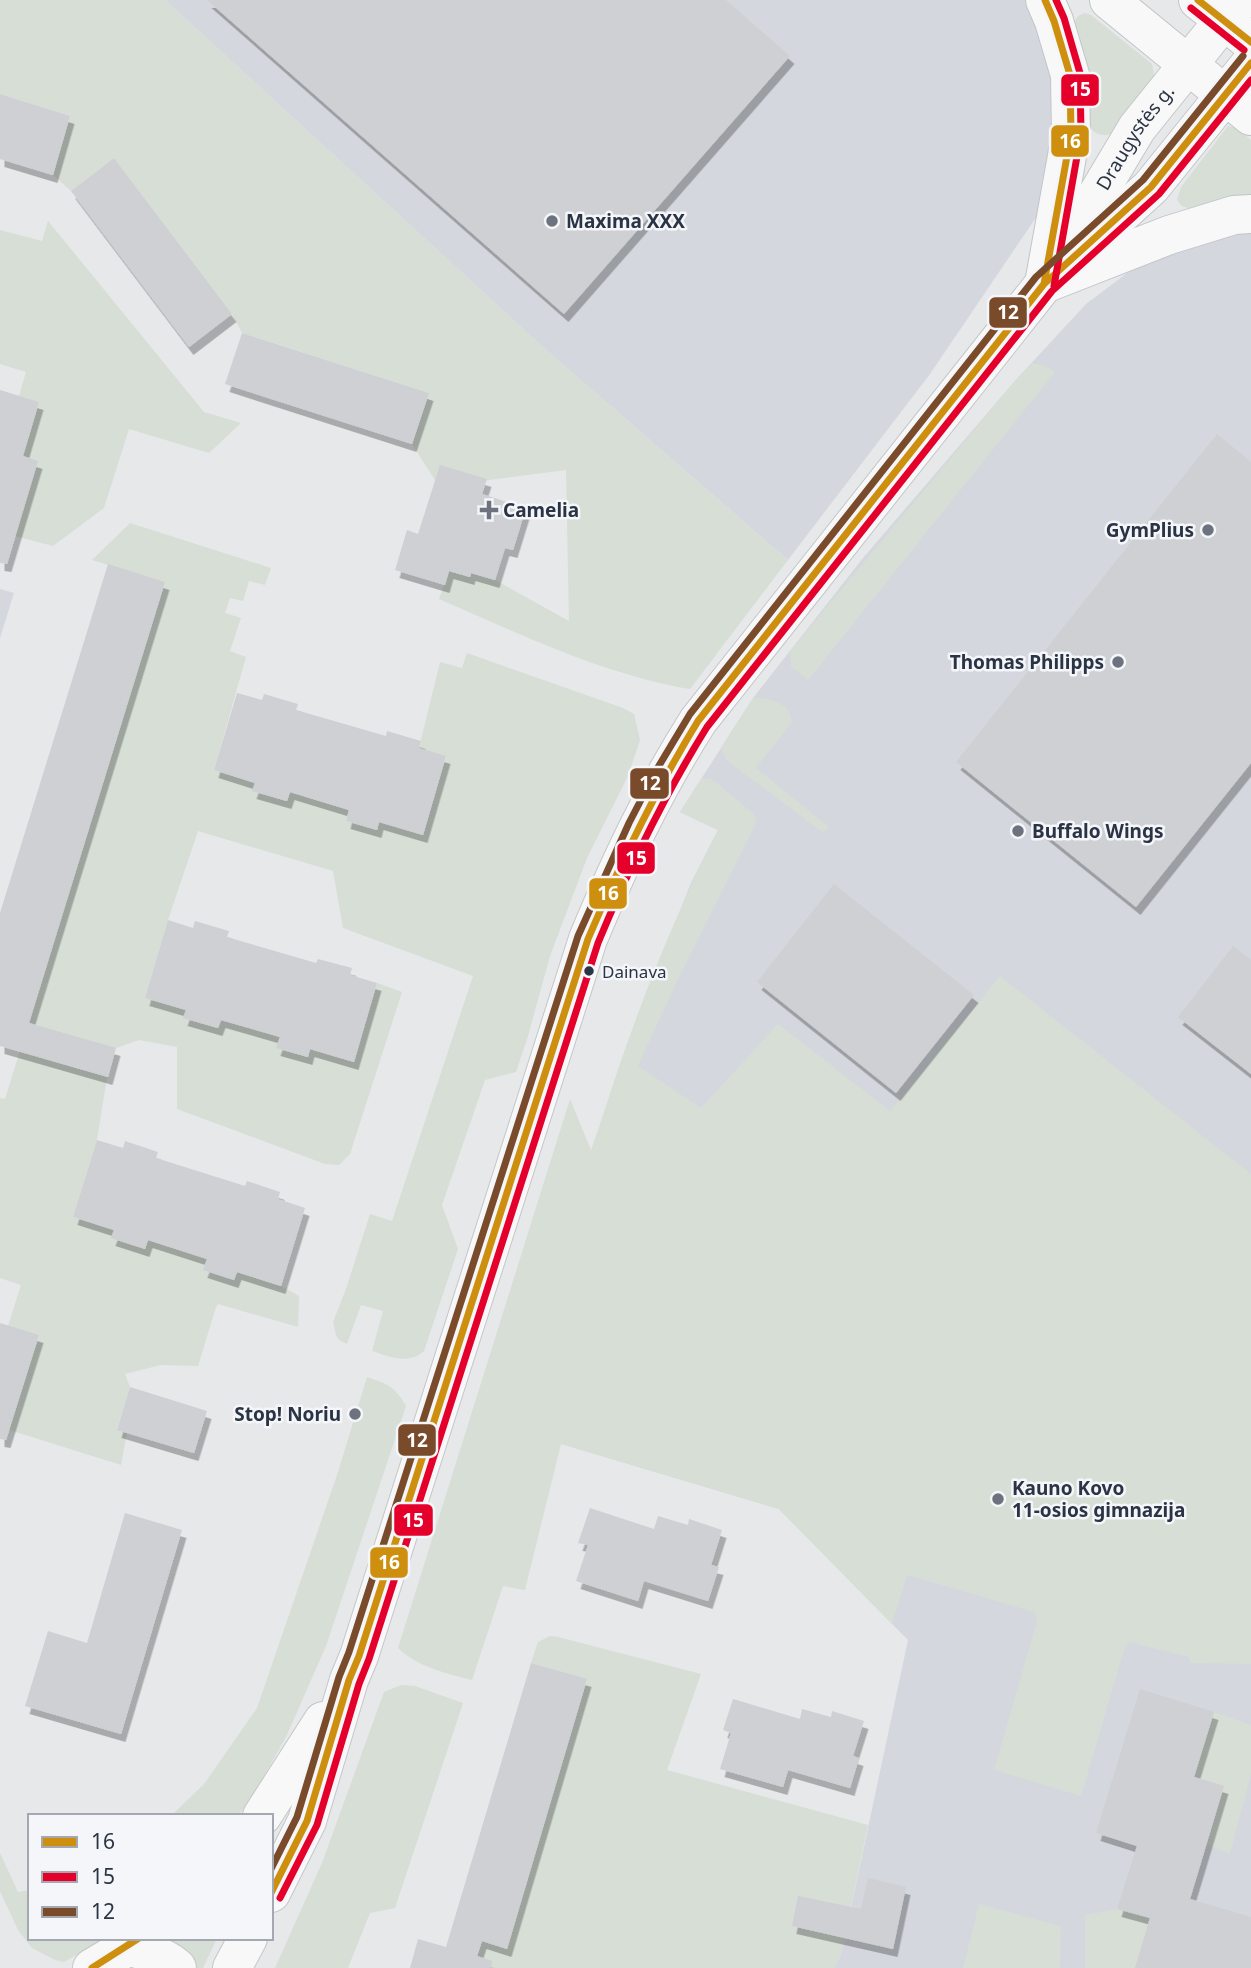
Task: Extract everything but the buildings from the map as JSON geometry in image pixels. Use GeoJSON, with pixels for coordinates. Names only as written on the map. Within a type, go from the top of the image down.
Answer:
{"type":"FeatureCollection","features":[{"type":"Feature","properties":{"kind":"main road"},"geometry":{"type":"LineString","coordinates":[[1044,284],[1072,134],[1070,75],[1045,0]]}},
{"type":"Feature","properties":{"kind":"main road"},"geometry":{"type":"LineString","coordinates":[[1109,0],[1238,105]]}},
{"type":"Feature","properties":{"kind":"main road","name":"Draugystės g."},"geometry":{"type":"LineString","coordinates":[[273,1889],[306,1821],[588,939],[628,846],[698,721],[1044,284],[1137,128],[1228,15]]}},
{"type":"Feature","properties":{"kind":"main road","name":"Draugystės g."},"geometry":{"type":"LineString","coordinates":[[1044,284],[1238,105],[1251,63]]}},
{"type":"Feature","properties":{"kind":"main road"},"geometry":{"type":"LineString","coordinates":[[1044,284],[1169,235],[1234,215],[1251,214]]}},
{"type":"Feature","properties":{"kind":"main road","name":"Draugystės g."},"geometry":{"type":"LineString","coordinates":[[263,1814],[349,1680]]}},
{"type":"Feature","properties":{"kind":"main road"},"geometry":{"type":"LineString","coordinates":[[232,1968],[247,1940]]}},
{"type":"Feature","properties":{"kind":"main road"},"geometry":{"type":"LineString","coordinates":[[92,1968],[134,1942],[177,1968]]}},
{"type":"Feature","properties":{"kind":"shaded area"},"geometry":{"type":"Polygon","coordinates":[[[0,0],[165,0],[544,348],[788,560],[690,689],[625,674],[593,663],[439,599],[449,571],[470,577],[471,573],[495,580],[569,621],[566,470],[451,485],[435,480],[412,444],[429,393],[242,333],[232,314],[114,158],[71,191],[53,175],[70,116],[0,94],[0,0]]]}},
{"type":"Feature","properties":{"kind":"shaded area"},"geometry":{"type":"Polygon","coordinates":[[[165,0],[1027,0],[1046,37],[1056,103],[1049,177],[1037,216],[930,374],[788,560],[544,348],[165,0]]]}},
{"type":"Feature","properties":{"kind":"shaded area"},"geometry":{"type":"Polygon","coordinates":[[[1085,13],[1152,64],[1153,80],[1108,135],[1099,134],[1089,127],[1072,25],[1078,16],[1085,13]]]}},
{"type":"Feature","properties":{"kind":"shaded area"},"geometry":{"type":"Polygon","coordinates":[[[1228,126],[1237,128],[1251,140],[1251,200],[1191,209],[1182,206],[1177,200],[1181,187],[1228,126]]]}},
{"type":"Feature","properties":{"kind":"shaded area"},"geometry":{"type":"Polygon","coordinates":[[[48,221],[204,412],[241,423],[209,453],[129,429],[104,508],[53,546],[15,536],[7,452],[29,437],[39,402],[19,396],[26,372],[0,364],[0,230],[42,241],[48,221]]]}},
{"type":"Feature","properties":{"kind":"shaded area"},"geometry":{"type":"Polygon","coordinates":[[[1251,232],[1251,1968],[834,1968],[841,1955],[908,1640],[779,1509],[508,1428],[623,1056],[691,883],[718,830],[680,812],[753,698],[863,558],[1014,382],[1086,304],[1151,255],[1213,235],[1251,232]]]}},
{"type":"Feature","properties":{"kind":"shaded area"},"geometry":{"type":"Polygon","coordinates":[[[1032,363],[1043,365],[1055,372],[808,680],[791,667],[790,651],[1032,363]]]}},
{"type":"Feature","properties":{"kind":"shaded area"},"geometry":{"type":"Polygon","coordinates":[[[130,523],[271,568],[265,585],[249,581],[243,601],[230,598],[225,613],[241,618],[230,651],[246,657],[214,770],[255,783],[253,791],[287,801],[290,792],[349,810],[346,821],[377,830],[379,822],[423,835],[446,757],[419,748],[440,662],[462,668],[467,653],[623,708],[634,714],[640,740],[628,776],[587,858],[550,956],[516,1072],[485,1080],[442,1205],[458,1249],[424,1351],[412,1358],[385,1356],[372,1351],[383,1311],[361,1305],[347,1344],[339,1340],[333,1322],[370,1214],[392,1221],[473,976],[343,928],[333,871],[198,831],[145,998],[186,1010],[184,1018],[218,1028],[221,1020],[280,1037],[277,1048],[307,1057],[310,1049],[353,1062],[377,983],[402,992],[350,1154],[339,1165],[325,1164],[177,1109],[177,1047],[139,1040],[56,1062],[107,1077],[97,1140],[73,1217],[114,1230],[112,1238],[145,1249],[148,1240],[207,1259],[234,1279],[237,1272],[281,1286],[299,1296],[298,1327],[218,1304],[198,1366],[161,1365],[125,1374],[130,1387],[117,1429],[127,1433],[121,1465],[0,1427],[0,1389],[20,1395],[39,1336],[8,1326],[21,1285],[0,1278],[0,1098],[5,1099],[165,582],[92,560],[130,523]]]}},
{"type":"Feature","properties":{"kind":"shaded area"},"geometry":{"type":"Polygon","coordinates":[[[0,589],[14,593],[0,638],[0,589]]]}},
{"type":"Feature","properties":{"kind":"shaded area"},"geometry":{"type":"Polygon","coordinates":[[[753,698],[772,700],[783,705],[792,722],[756,768],[829,827],[823,833],[726,760],[721,748],[753,698]]]}},
{"type":"Feature","properties":{"kind":"shaded area","name":"Kauno Kovo 11-osios gimnazija"},"geometry":{"type":"Polygon","coordinates":[[[701,779],[711,779],[718,784],[754,814],[756,823],[638,1066],[701,1108],[778,1024],[890,1111],[1000,976],[1251,1174],[1251,1664],[1190,1663],[1189,1657],[1129,1642],[1125,1647],[1081,1796],[994,1770],[1037,1621],[1034,1612],[907,1575],[892,1624],[779,1509],[561,1444],[525,1590],[503,1586],[472,1680],[423,1664],[398,1648],[570,1099],[591,1150],[654,971],[718,830],[680,812],[701,779]]]}},
{"type":"Feature","properties":{"kind":"shaded area"},"geometry":{"type":"Polygon","coordinates":[[[367,1377],[390,1387],[406,1406],[326,1646],[286,1737],[239,1814],[173,1814],[204,1784],[257,1708],[338,1472],[367,1377]]]}},
{"type":"Feature","properties":{"kind":"shaded area"},"geometry":{"type":"Polygon","coordinates":[[[550,1636],[701,1674],[667,1770],[868,1825],[841,1955],[834,1968],[474,1968],[482,1941],[507,1948],[587,1680],[531,1663],[538,1642],[550,1636]]]}},
{"type":"Feature","properties":{"kind":"shaded area"},"geometry":{"type":"Polygon","coordinates":[[[401,1685],[415,1686],[463,1703],[395,1908],[370,1913],[348,1968],[275,1968],[322,1863],[384,1692],[401,1685]]]}},
{"type":"Feature","properties":{"kind":"shaded area"},"geometry":{"type":"Polygon","coordinates":[[[1214,1712],[1251,1725],[1251,1774],[1230,1854],[1207,1845],[1224,1786],[1194,1777],[1214,1712]]]}},
{"type":"Feature","properties":{"kind":"shaded area"},"geometry":{"type":"Polygon","coordinates":[[[0,1853],[18,1892],[28,1890],[28,1940],[102,1940],[64,1962],[55,1960],[32,1948],[18,1930],[0,1891],[0,1853]]]}},
{"type":"Feature","properties":{"kind":"shaded area"},"geometry":{"type":"Polygon","coordinates":[[[979,1904],[1061,1926],[1060,1968],[963,1968],[979,1904]]]}},
{"type":"Feature","properties":{"kind":"shaded area"},"geometry":{"type":"Polygon","coordinates":[[[1117,1909],[1150,1918],[1135,1968],[1085,1968],[1085,1915],[1117,1909]]]}},
{"type":"Feature","properties":{"kind":"shaded area"},"geometry":{"type":"Polygon","coordinates":[[[167,1940],[216,1940],[203,1968],[195,1968],[163,1944],[167,1940]]]}},
{"type":"Feature","properties":{"kind":"transit line","name":"16"},"geometry":{"type":"LineString","coordinates":[[1044,284],[1071,134],[1070,75],[1045,0]]}},
{"type":"Feature","properties":{"kind":"transit line","name":"15"},"geometry":{"type":"LineString","coordinates":[[1054,286],[1081,134],[1080,73],[1056,0]]}},
{"type":"Feature","properties":{"kind":"transit line","name":"16"},"geometry":{"type":"LineString","coordinates":[[1198,0],[1251,42]]}},
{"type":"Feature","properties":{"kind":"transit line","name":"15"},"geometry":{"type":"LineString","coordinates":[[1191,8],[1244,50]]}},
{"type":"Feature","properties":{"kind":"transit line","name":"12"},"geometry":{"type":"LineString","coordinates":[[273,1865],[297,1817],[339,1677],[578,936],[629,823],[657,769],[690,714],[1036,277],[1143,180],[1243,56]]}},
{"type":"Feature","properties":{"kind":"transit line","name":"16"},"geometry":{"type":"LineString","coordinates":[[273,1889],[307,1821],[349,1680],[359,1656],[588,939],[653,801],[698,721],[1044,284],[1151,187],[1251,63]]}},
{"type":"Feature","properties":{"kind":"transit line","name":"15"},"geometry":{"type":"LineString","coordinates":[[280,1898],[317,1825],[359,1684],[598,943],[662,806],[707,727],[1052,291],[1159,194],[1251,80]]}},
{"type":"Feature","properties":{"kind":"transit line","name":"16"},"geometry":{"type":"LineString","coordinates":[[92,1968],[136,1940]]}},
{"type":"Feature","properties":{"kind":"place","name":"Maxima XXX"},"geometry":{"type":"Point","coordinates":[552,221]}},
{"type":"Feature","properties":{"kind":"place","name":"Camelia"},"geometry":{"type":"Point","coordinates":[489,510]}},
{"type":"Feature","properties":{"kind":"place","name":"GymPlius"},"geometry":{"type":"Point","coordinates":[1208,530]}},
{"type":"Feature","properties":{"kind":"place","name":"Thomas Philipps"},"geometry":{"type":"Point","coordinates":[1118,662]}},
{"type":"Feature","properties":{"kind":"place","name":"Buffalo Wings"},"geometry":{"type":"Point","coordinates":[1018,831]}},
{"type":"Feature","properties":{"kind":"place","name":"Dainava"},"geometry":{"type":"Point","coordinates":[589,971]}},
{"type":"Feature","properties":{"kind":"place","name":"Stop! Noriu"},"geometry":{"type":"Point","coordinates":[355,1414]}},
{"type":"Feature","properties":{"kind":"place","name":"Kauno Kovo 11-osios gimnazija"},"geometry":{"type":"Point","coordinates":[998,1499]}}]}
